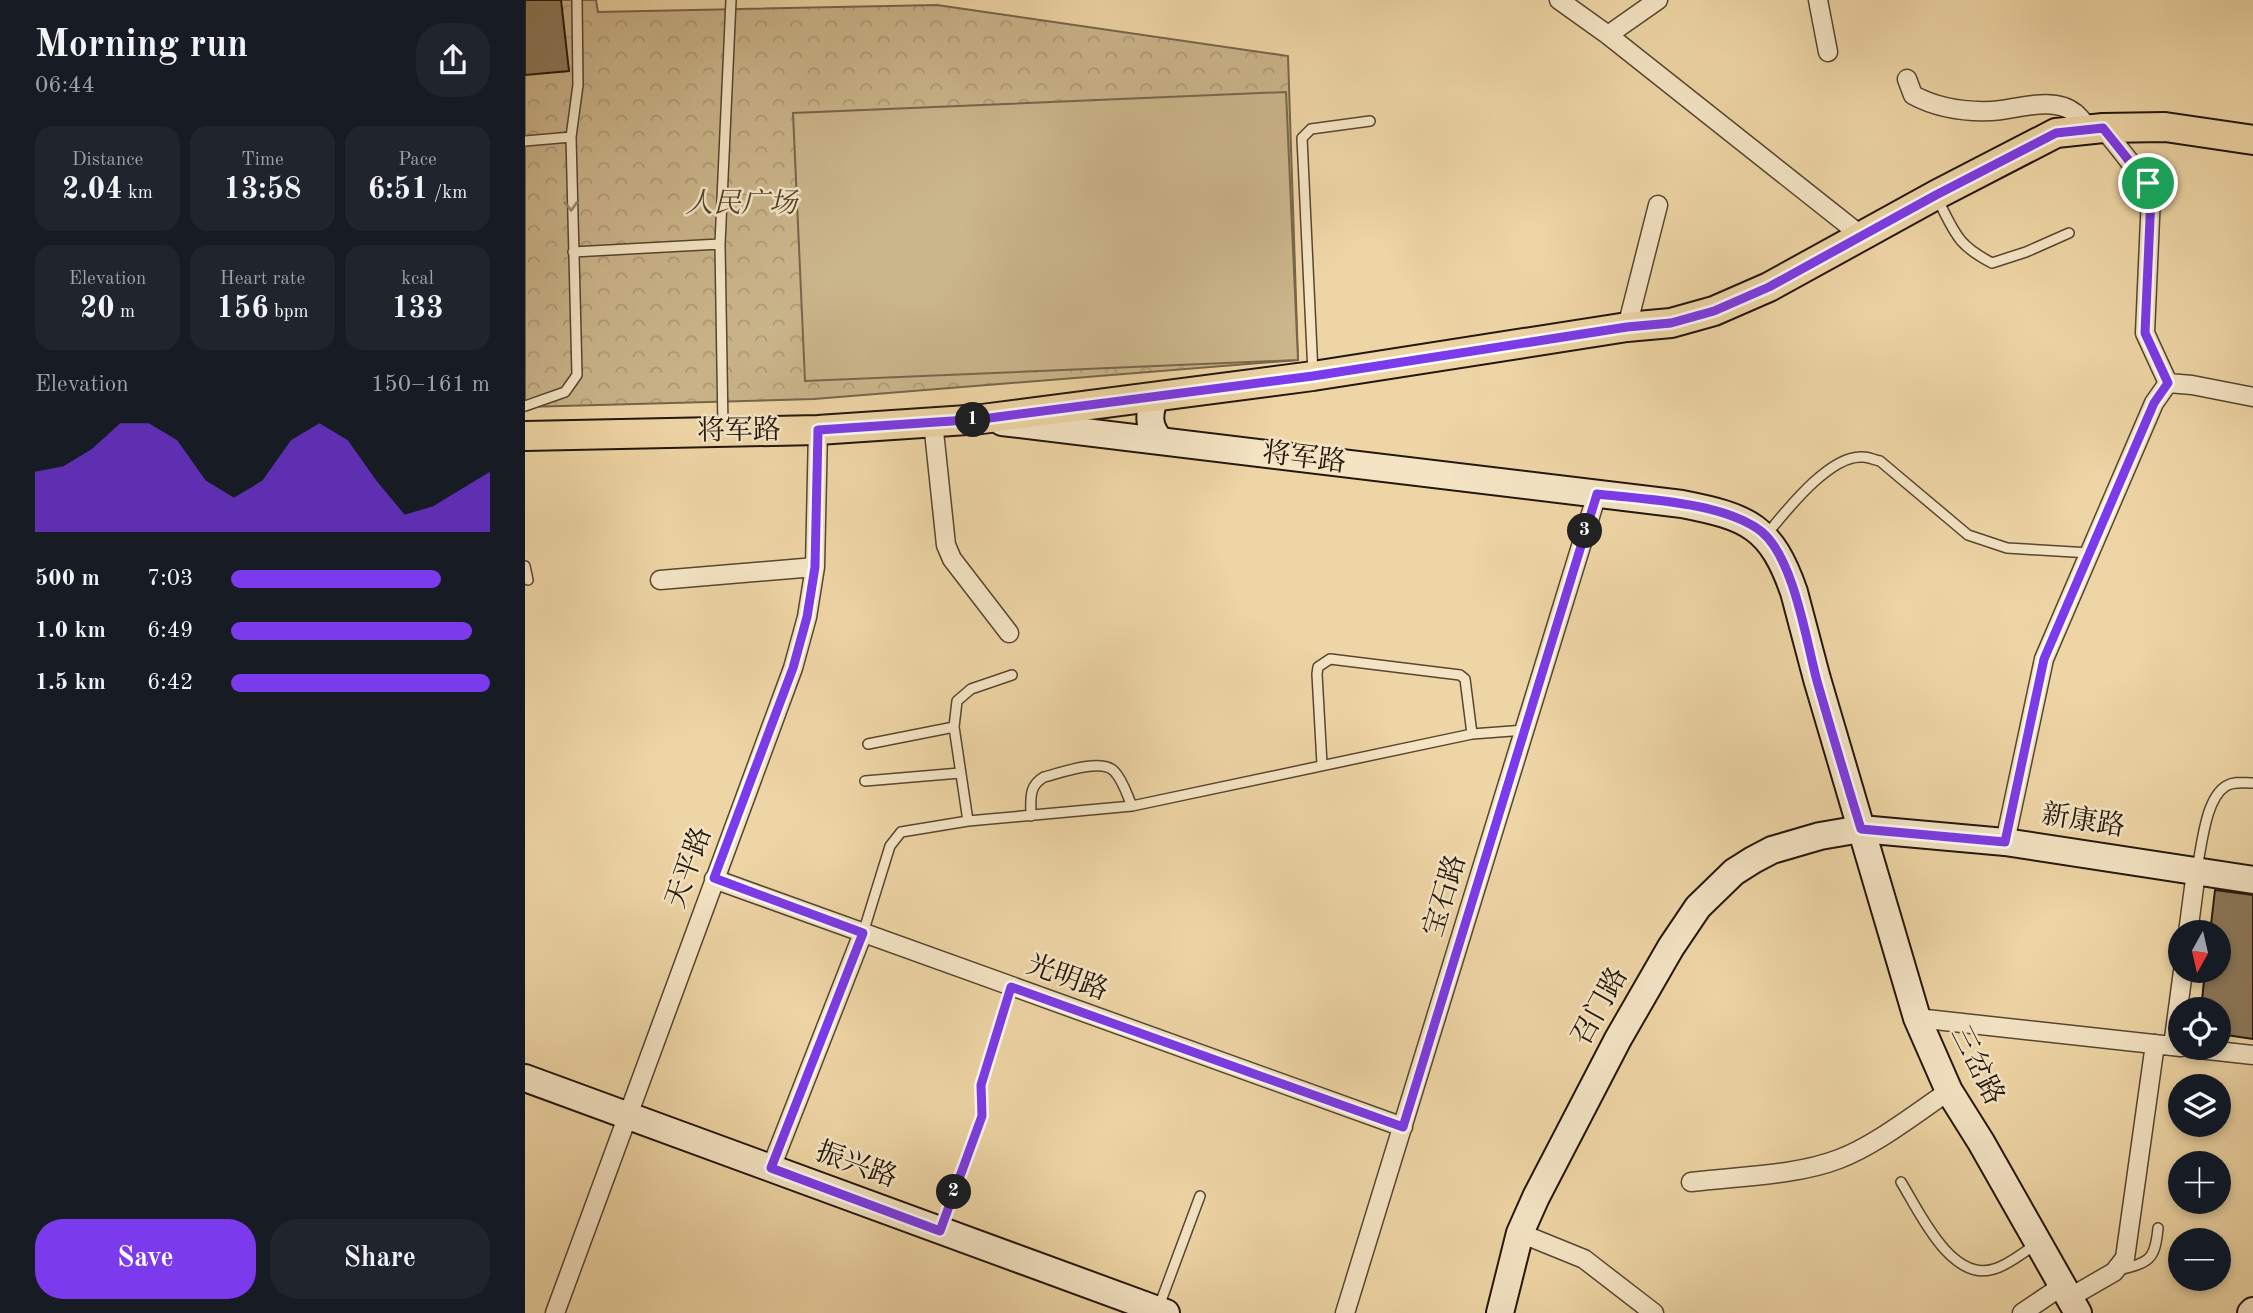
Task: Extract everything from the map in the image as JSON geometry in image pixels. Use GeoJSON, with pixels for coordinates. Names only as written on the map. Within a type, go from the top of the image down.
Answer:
{"type":"FeatureCollection","features":[{"type":"Feature","properties":{"kind":"main road"},"geometry":{"type":"LineString","coordinates":[[982,419],[1313,376],[1627,327],[1671,323],[1714,311],[1769,287],[1936,195],[2056,133],[2165,127],[2253,139]]}},
{"type":"Feature","properties":{"kind":"main road"},"geometry":{"type":"LineString","coordinates":[[1155,397],[1151,406],[1150,423],[1152,432],[1161,442]]}},
{"type":"Feature","properties":{"kind":"main road","name":"将军路"},"geometry":{"type":"LineString","coordinates":[[525,436],[818,430],[982,419],[1714,510],[1739,520],[1765,536],[1776,549],[1794,592],[1861,829]]}},
{"type":"Feature","properties":{"kind":"main road","name":"新康路"},"geometry":{"type":"LineString","coordinates":[[1861,829],[2005,842],[2253,880]]}},
{"type":"Feature","properties":{"kind":"main road","name":"三岔路"},"geometry":{"type":"LineString","coordinates":[[1861,829],[1917,1018],[1949,1091],[1982,1142],[2070,1299]]}},
{"type":"Feature","properties":{"kind":"main road","name":"召门路"},"geometry":{"type":"LineString","coordinates":[[1500,1313],[1520,1233],[1536,1196],[1618,1038],[1671,947],[1698,907],[1734,872],[1772,850],[1820,836],[1861,829]]}},
{"type":"Feature","properties":{"kind":"main road","name":"振兴路"},"geometry":{"type":"LineString","coordinates":[[525,1078],[1162,1312]]}},
{"type":"Feature","properties":{"kind":"street"},"geometry":{"type":"LineString","coordinates":[[1559,0],[1608,34],[1863,237]]}},
{"type":"Feature","properties":{"kind":"street"},"geometry":{"type":"LineString","coordinates":[[1608,34],[1658,0]]}},
{"type":"Feature","properties":{"kind":"street"},"geometry":{"type":"LineString","coordinates":[[1818,0],[1828,52]]}},
{"type":"Feature","properties":{"kind":"street"},"geometry":{"type":"LineString","coordinates":[[1907,79],[1913,94],[1931,104],[1963,110],[1993,111],[2025,104],[2050,104],[2074,111],[2096,129],[2148,183],[2151,196],[2145,333],[2168,383]]}},
{"type":"Feature","properties":{"kind":"street"},"geometry":{"type":"LineString","coordinates":[[1627,327],[1658,205]]}},
{"type":"Feature","properties":{"kind":"street"},"geometry":{"type":"LineString","coordinates":[[2168,383],[2253,397]]}},
{"type":"Feature","properties":{"kind":"street"},"geometry":{"type":"LineString","coordinates":[[2005,842],[2044,659],[2154,403],[2168,383]]}},
{"type":"Feature","properties":{"kind":"street"},"geometry":{"type":"LineString","coordinates":[[933,422],[946,545],[952,559],[1009,633]]}},
{"type":"Feature","properties":{"kind":"street","name":"天平路"},"geometry":{"type":"LineString","coordinates":[[555,1313],[793,668],[807,617],[815,567],[818,430]]}},
{"type":"Feature","properties":{"kind":"street","name":"宝石路"},"geometry":{"type":"LineString","coordinates":[[1345,1313],[1597,494]]}},
{"type":"Feature","properties":{"kind":"street"},"geometry":{"type":"LineString","coordinates":[[660,580],[815,567]]}},
{"type":"Feature","properties":{"kind":"street"},"geometry":{"type":"LineString","coordinates":[[2190,920],[2196,872]]}},
{"type":"Feature","properties":{"kind":"street","name":"光明路"},"geometry":{"type":"LineString","coordinates":[[714,878],[1403,1127]]}},
{"type":"Feature","properties":{"kind":"street"},"geometry":{"type":"LineString","coordinates":[[771,1168],[863,933]]}},
{"type":"Feature","properties":{"kind":"street"},"geometry":{"type":"LineString","coordinates":[[1917,1018],[2168,1046]]}},
{"type":"Feature","properties":{"kind":"street"},"geometry":{"type":"LineString","coordinates":[[2231,1053],[2253,1055]]}},
{"type":"Feature","properties":{"kind":"street"},"geometry":{"type":"LineString","coordinates":[[2022,1313],[2070,1299],[2114,1272],[2125,1258],[2172,1060]]}},
{"type":"Feature","properties":{"kind":"street"},"geometry":{"type":"LineString","coordinates":[[1691,1182],[1801,1169],[1840,1159],[1885,1134],[1949,1091]]}},
{"type":"Feature","properties":{"kind":"street"},"geometry":{"type":"LineString","coordinates":[[1520,1233],[1584,1259],[1654,1313]]}},
{"type":"Feature","properties":{"kind":"lane"},"geometry":{"type":"LineString","coordinates":[[525,406],[565,392],[577,375],[571,137],[578,85],[577,0]]}},
{"type":"Feature","properties":{"kind":"lane"},"geometry":{"type":"LineString","coordinates":[[723,432],[720,244],[731,0]]}},
{"type":"Feature","properties":{"kind":"lane"},"geometry":{"type":"LineString","coordinates":[[1313,376],[1302,138],[1311,129],[1370,121]]}},
{"type":"Feature","properties":{"kind":"lane"},"geometry":{"type":"LineString","coordinates":[[525,141],[571,137]]}},
{"type":"Feature","properties":{"kind":"lane"},"geometry":{"type":"LineString","coordinates":[[1936,195],[1957,235],[1969,251],[1992,263],[2027,252],[2069,233]]}},
{"type":"Feature","properties":{"kind":"lane"},"geometry":{"type":"LineString","coordinates":[[573,252],[720,244]]}},
{"type":"Feature","properties":{"kind":"lane"},"geometry":{"type":"LineString","coordinates":[[1765,536],[1810,484],[1841,463],[1861,456],[1879,461],[1968,535],[2007,548],[2090,553]]}},
{"type":"Feature","properties":{"kind":"lane"},"geometry":{"type":"LineString","coordinates":[[525,566],[528,580]]}},
{"type":"Feature","properties":{"kind":"lane"},"geometry":{"type":"LineString","coordinates":[[1322,764],[1317,674],[1318,667],[1330,659],[1460,675],[1465,679],[1472,734]]}},
{"type":"Feature","properties":{"kind":"lane"},"geometry":{"type":"LineString","coordinates":[[968,821],[954,727],[957,701],[971,689],[1012,675]]}},
{"type":"Feature","properties":{"kind":"lane"},"geometry":{"type":"LineString","coordinates":[[869,744],[954,727]]}},
{"type":"Feature","properties":{"kind":"lane"},"geometry":{"type":"LineString","coordinates":[[863,933],[890,846],[901,832],[968,821],[1132,806],[1472,734],[1525,730]]}},
{"type":"Feature","properties":{"kind":"lane"},"geometry":{"type":"LineString","coordinates":[[1031,816],[1031,789],[1036,782],[1044,777],[1099,765],[1113,769],[1132,806]]}},
{"type":"Feature","properties":{"kind":"lane"},"geometry":{"type":"LineString","coordinates":[[865,781],[960,773]]}},
{"type":"Feature","properties":{"kind":"lane"},"geometry":{"type":"LineString","coordinates":[[2196,872],[2211,805],[2218,793],[2228,785],[2253,783]]}},
{"type":"Feature","properties":{"kind":"lane"},"geometry":{"type":"LineString","coordinates":[[940,1231],[982,1116],[981,1085],[1011,987]]}},
{"type":"Feature","properties":{"kind":"lane"},"geometry":{"type":"LineString","coordinates":[[1901,1182],[1941,1246],[1955,1260],[1971,1269],[1996,1269],[2038,1243]]}},
{"type":"Feature","properties":{"kind":"lane"},"geometry":{"type":"LineString","coordinates":[[1162,1312],[1200,1196]]}},
{"type":"Feature","properties":{"kind":"lane"},"geometry":{"type":"LineString","coordinates":[[2114,1272],[2148,1260],[2155,1252],[2158,1228]]}},
{"type":"Feature","properties":{"kind":"green space","name":"人民广场"},"geometry":{"type":"Polygon","coordinates":[[[525,0],[596,0],[598,12],[937,5],[1288,56],[1298,360],[814,399],[525,407],[525,0]]]}},
{"type":"Feature","properties":{"kind":"green space"},"geometry":{"type":"Polygon","coordinates":[[[1286,92],[1298,360],[805,381],[793,113],[1286,92]]]}},
{"type":"Feature","properties":{"kind":"building"},"geometry":{"type":"Polygon","coordinates":[[[525,0],[561,0],[569,71],[525,75],[525,0]]]}},
{"type":"Feature","properties":{"kind":"building"},"geometry":{"type":"Polygon","coordinates":[[[2215,890],[2253,895],[2253,1039],[2231,1036],[2231,997],[2202,997],[2204,984],[2231,984],[2231,920],[2212,920],[2215,890]]]}},
{"type":"Feature","properties":{"kind":"route"},"geometry":{"type":"LineString","coordinates":[[2103,128],[2137,173],[2148,183],[2151,196],[2145,333],[2168,383],[2154,403],[2044,659],[2005,842],[1861,829],[1794,592],[1776,549],[1762,532],[1714,510],[1597,494],[1403,1127],[1011,987],[981,1085],[982,1116],[940,1231],[771,1168],[863,933],[714,878],[793,668],[807,617],[815,567],[818,430],[982,419],[1313,376],[1627,327],[1671,323],[1714,311],[1769,287],[1936,195],[2056,133],[2103,128]]}}]}
